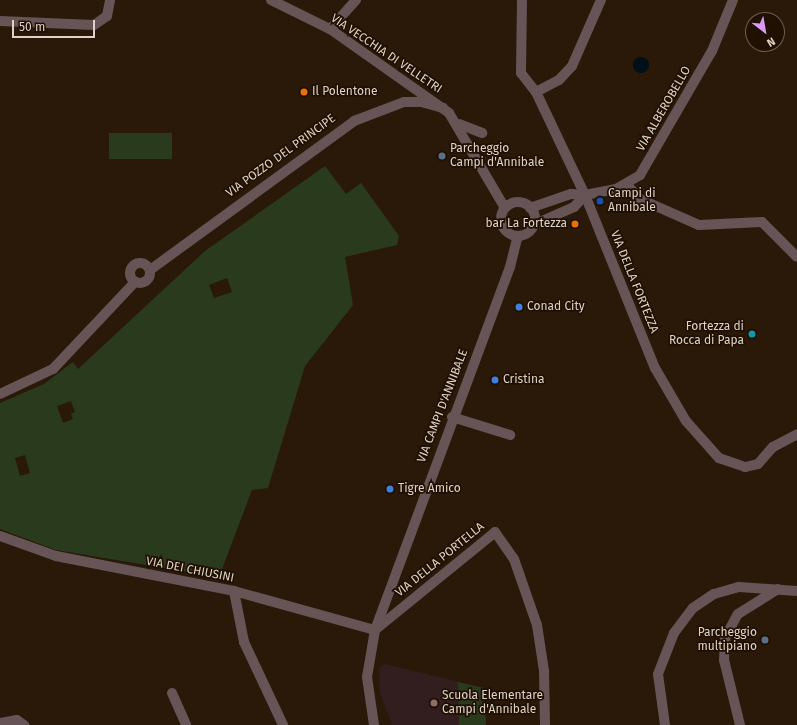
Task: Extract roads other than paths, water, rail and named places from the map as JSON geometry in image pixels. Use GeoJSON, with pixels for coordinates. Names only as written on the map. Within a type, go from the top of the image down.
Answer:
{"type":"FeatureCollection","features":[{"type":"Feature","properties":{"kind":"street"},"geometry":{"type":"LineString","coordinates":[[0,22],[94,25],[107,16],[110,0]]}},
{"type":"Feature","properties":{"kind":"street","name":"VIA VECCHIA DI VELLETRI"},"geometry":{"type":"LineString","coordinates":[[271,0],[330,29],[443,108],[459,124]]}},
{"type":"Feature","properties":{"kind":"street"},"geometry":{"type":"LineString","coordinates":[[330,29],[356,0]]}},
{"type":"Feature","properties":{"kind":"street","name":"VIA DELLA FORTEZZA"},"geometry":{"type":"LineString","coordinates":[[522,0],[521,73],[536,92],[585,196],[655,368],[695,434],[719,458],[737,466],[754,466],[773,447],[797,434]]}},
{"type":"Feature","properties":{"kind":"street"},"geometry":{"type":"LineString","coordinates":[[536,92],[559,80],[572,66],[601,0]]}},
{"type":"Feature","properties":{"kind":"street","name":"VIA ALBEROBELLO"},"geometry":{"type":"LineString","coordinates":[[585,196],[627,185],[643,172],[660,138],[691,89],[733,0]]}},
{"type":"Feature","properties":{"kind":"street","name":"VIA POZZO DEL PRINCIPE"},"geometry":{"type":"LineString","coordinates":[[150,270],[354,121],[404,102],[421,102],[443,108]]}},
{"type":"Feature","properties":{"kind":"street"},"geometry":{"type":"LineString","coordinates":[[459,124],[482,133]]}},
{"type":"Feature","properties":{"kind":"street"},"geometry":{"type":"LineString","coordinates":[[459,124],[506,208]]}},
{"type":"Feature","properties":{"kind":"street"},"geometry":{"type":"LineString","coordinates":[[627,185],[640,199],[699,225],[762,222],[797,257]]}},
{"type":"Feature","properties":{"kind":"street"},"geometry":{"type":"LineString","coordinates":[[571,194],[585,196],[574,207],[533,225],[518,236],[503,227],[501,217],[506,208],[520,203],[530,208],[571,194]]}},
{"type":"Feature","properties":{"kind":"street"},"geometry":{"type":"LineString","coordinates":[[530,208],[533,225]]}},
{"type":"Feature","properties":{"kind":"street","name":"VIA CAMPI D'ANNIBALE"},"geometry":{"type":"LineString","coordinates":[[374,725],[368,677],[375,630],[452,417],[510,267],[518,236]]}},
{"type":"Feature","properties":{"kind":"street"},"geometry":{"type":"LineString","coordinates":[[0,394],[53,369],[135,282],[145,282],[150,270],[143,263],[133,266],[130,274],[135,282]]}},
{"type":"Feature","properties":{"kind":"street"},"geometry":{"type":"LineString","coordinates":[[452,417],[510,434]]}},
{"type":"Feature","properties":{"kind":"street","name":"VIA DELLA PORTELLA"},"geometry":{"type":"LineString","coordinates":[[375,630],[495,532],[516,565],[537,625],[544,671],[545,725]]}},
{"type":"Feature","properties":{"kind":"street","name":"VIA DEI CHIUSINI"},"geometry":{"type":"LineString","coordinates":[[0,536],[56,556],[234,591],[375,630]]}},
{"type":"Feature","properties":{"kind":"street"},"geometry":{"type":"LineString","coordinates":[[665,725],[658,674],[668,645],[685,617],[703,600],[725,590],[746,586],[797,591]]}},
{"type":"Feature","properties":{"kind":"street"},"geometry":{"type":"LineString","coordinates":[[740,725],[724,660],[725,638],[738,614],[778,589]]}},
{"type":"Feature","properties":{"kind":"street"},"geometry":{"type":"LineString","coordinates":[[234,591],[244,642],[283,725]]}},
{"type":"Feature","properties":{"kind":"street"},"geometry":{"type":"LineString","coordinates":[[172,693],[186,725]]}},
{"type":"Feature","properties":{"kind":"street"},"geometry":{"type":"LineString","coordinates":[[0,723],[16,720],[24,725]]}},
{"type":"Feature","properties":{"kind":"place","name":"Il Polentone"},"geometry":{"type":"Point","coordinates":[304,92]}},
{"type":"Feature","properties":{"kind":"place","name":"Parcheggio Campi d'Annibale"},"geometry":{"type":"Point","coordinates":[442,156]}},
{"type":"Feature","properties":{"kind":"place","name":"Campi di Annibale"},"geometry":{"type":"Point","coordinates":[600,201]}},
{"type":"Feature","properties":{"kind":"place","name":"bar La Fortezza"},"geometry":{"type":"Point","coordinates":[575,224]}},
{"type":"Feature","properties":{"kind":"place","name":"Conad City"},"geometry":{"type":"Point","coordinates":[519,307]}},
{"type":"Feature","properties":{"kind":"place","name":"Fortezza di Rocca di Papa"},"geometry":{"type":"Point","coordinates":[752,334]}},
{"type":"Feature","properties":{"kind":"place","name":"Cristina"},"geometry":{"type":"Point","coordinates":[495,380]}},
{"type":"Feature","properties":{"kind":"place","name":"Tigre Amico"},"geometry":{"type":"Point","coordinates":[390,489]}},
{"type":"Feature","properties":{"kind":"place","name":"Parcheggio multipiano"},"geometry":{"type":"Point","coordinates":[765,640]}},
{"type":"Feature","properties":{"kind":"place","name":"Scuola Elementare Campi d'Annibale"},"geometry":{"type":"Point","coordinates":[434,703]}}]}
